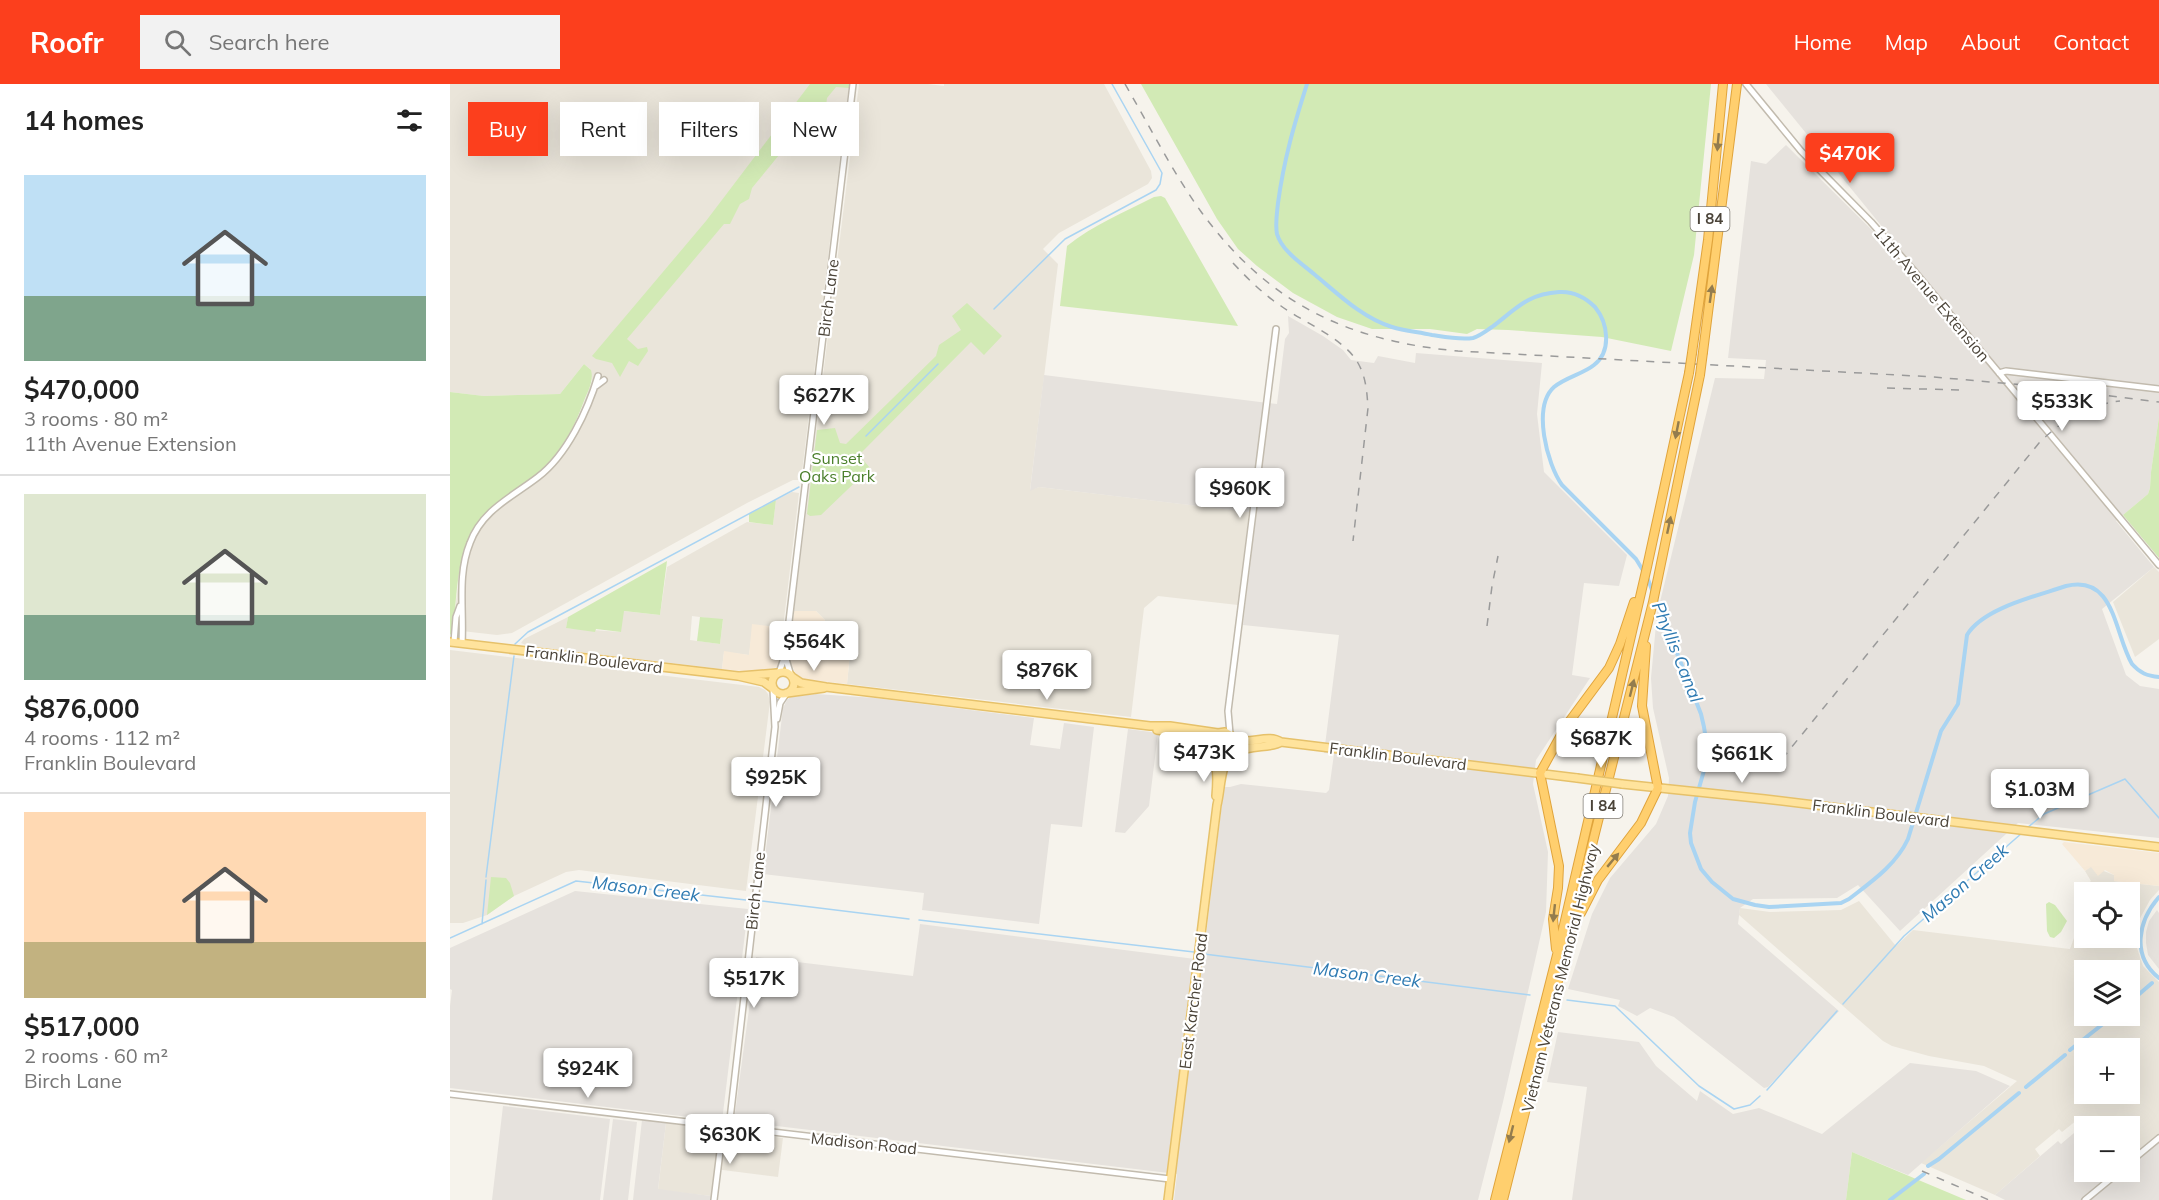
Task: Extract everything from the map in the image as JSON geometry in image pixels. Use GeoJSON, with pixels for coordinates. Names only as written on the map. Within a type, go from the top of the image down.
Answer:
{"type":"FeatureCollection","features":[{"type":"Feature","properties":{"kind":"highway","name":"I 84"},"geometry":{"type":"LineString","coordinates":[[1641,581],[1661,506],[1689,373],[1708,240],[1723,84]]}},
{"type":"Feature","properties":{"kind":"highway","name":"Vietnam Veterans Memorial Highway"},"geometry":{"type":"LineString","coordinates":[[1503,1200],[1653,602],[1700,375],[1737,84]]}},
{"type":"Feature","properties":{"kind":"highway","name":"Vietnam Veterans Memorial Highway"},"geometry":{"type":"LineString","coordinates":[[1495,1200],[1557,955],[1641,581]]}},
{"type":"Feature","properties":{"kind":"highway"},"geometry":{"type":"LineString","coordinates":[[1557,955],[1553,919],[1559,866],[1540,773],[1566,726],[1609,668],[1641,581]]}},
{"type":"Feature","properties":{"kind":"highway"},"geometry":{"type":"LineString","coordinates":[[1552,1010],[1583,907],[1611,861],[1641,823],[1658,788],[1642,706],[1646,648],[1653,602]]}},
{"type":"Feature","properties":{"kind":"main road","name":"Franklin Boulevard"},"geometry":{"type":"LineString","coordinates":[[452,642],[738,676],[764,682],[773,688]]}},
{"type":"Feature","properties":{"kind":"main road","name":"Franklin Boulevard"},"geometry":{"type":"LineString","coordinates":[[738,676],[779,673]]}},
{"type":"Feature","properties":{"kind":"main road"},"geometry":{"type":"LineString","coordinates":[[826,687],[779,694],[773,688],[772,681],[779,673],[785,673],[801,683],[826,687],[1150,726],[1219,732],[1232,736],[1237,747],[1224,768],[1220,798],[1217,802]]}},
{"type":"Feature","properties":{"kind":"main road"},"geometry":{"type":"LineString","coordinates":[[786,694],[793,686],[791,676]]}},
{"type":"Feature","properties":{"kind":"main road"},"geometry":{"type":"LineString","coordinates":[[1150,726],[1157,730],[1196,737],[1221,760],[1228,760]]}},
{"type":"Feature","properties":{"kind":"main road"},"geometry":{"type":"LineString","coordinates":[[1217,802],[1215,797],[1217,774],[1210,740],[1219,732]]}},
{"type":"Feature","properties":{"kind":"main road","name":"Franklin Boulevard"},"geometry":{"type":"LineString","coordinates":[[1232,736],[1241,742],[1276,739],[1281,742],[1622,784],[2159,847]]}},
{"type":"Feature","properties":{"kind":"main road","name":"Franklin Boulevard"},"geometry":{"type":"LineString","coordinates":[[1234,753],[1249,747],[1276,745],[1281,742]]}},
{"type":"Feature","properties":{"kind":"main road","name":"East Karcher Road"},"geometry":{"type":"LineString","coordinates":[[1168,1200],[1217,802]]}},
{"type":"Feature","properties":{"kind":"street","name":"Birch Lane"},"geometry":{"type":"LineString","coordinates":[[779,673],[784,655],[853,84]]}},
{"type":"Feature","properties":{"kind":"street","name":"11th Avenue Extension"},"geometry":{"type":"LineString","coordinates":[[1746,84],[1801,151],[1880,232],[2159,565]]}},
{"type":"Feature","properties":{"kind":"street"},"geometry":{"type":"LineString","coordinates":[[1219,732],[1228,711],[1276,329]]}},
{"type":"Feature","properties":{"kind":"street"},"geometry":{"type":"LineString","coordinates":[[1999,373],[2006,371],[2159,389]]}},
{"type":"Feature","properties":{"kind":"street"},"geometry":{"type":"LineString","coordinates":[[462,643],[464,617],[461,604],[464,560],[478,526],[497,504],[539,477],[556,460],[574,432],[596,386],[598,376]]}},
{"type":"Feature","properties":{"kind":"street"},"geometry":{"type":"LineString","coordinates":[[596,386],[604,380]]}},
{"type":"Feature","properties":{"kind":"street"},"geometry":{"type":"LineString","coordinates":[[452,642],[456,617],[461,604]]}},
{"type":"Feature","properties":{"kind":"street","name":"Birch Lane"},"geometry":{"type":"LineString","coordinates":[[784,655],[791,676]]}},
{"type":"Feature","properties":{"kind":"street","name":"Birch Lane"},"geometry":{"type":"LineString","coordinates":[[773,688],[774,727]]}},
{"type":"Feature","properties":{"kind":"street","name":"Birch Lane"},"geometry":{"type":"LineString","coordinates":[[714,1200],[726,1127],[774,727],[780,703],[786,694]]}},
{"type":"Feature","properties":{"kind":"street"},"geometry":{"type":"LineString","coordinates":[[1228,711],[1232,736]]}},
{"type":"Feature","properties":{"kind":"street","name":"Madison Road"},"geometry":{"type":"LineString","coordinates":[[450,1094],[1170,1179]]}},
{"type":"Feature","properties":{"kind":"street"},"geometry":{"type":"LineString","coordinates":[[2140,1153],[2159,1137]]}},
{"type":"Feature","properties":{"kind":"street"},"geometry":{"type":"LineString","coordinates":[[2085,1200],[2106,1182]]}},
{"type":"Feature","properties":{"kind":"shaded area"},"geometry":{"type":"Polygon","coordinates":[[[450,84],[849,84],[847,102],[771,102],[771,156],[840,156],[801,480],[793,480],[747,503],[512,633],[497,635],[453,630],[460,567],[472,532],[485,513],[501,498],[524,484],[558,452],[577,420],[592,381],[590,369],[584,364],[560,394],[484,396],[450,392],[450,84]]]}},
{"type":"Feature","properties":{"kind":"shaded area"},"geometry":{"type":"Polygon","coordinates":[[[859,84],[944,86],[944,84],[1104,84],[1151,171],[1152,178],[1148,184],[1059,233],[1043,249],[1058,264],[1030,490],[1039,487],[1249,512],[1238,605],[1158,596],[1144,608],[1131,717],[847,684],[851,645],[822,641],[825,620],[816,611],[794,611],[850,156],[859,156],[859,102],[857,102],[859,84]]]}},
{"type":"Feature","properties":{"kind":"shaded area"},"geometry":{"type":"Polygon","coordinates":[[[1766,84],[2159,84],[2159,417],[2148,494],[2116,521],[2154,567],[2102,609],[2126,675],[2140,686],[2159,689],[2159,838],[2018,823],[1900,931],[1858,885],[1837,898],[1753,899],[1740,908],[1738,924],[1839,1011],[1768,1087],[1764,1088],[1674,1017],[1650,1008],[1637,1016],[1618,1006],[1620,1000],[1568,989],[1592,914],[1610,878],[1656,824],[1668,796],[1669,778],[1653,708],[1651,678],[1657,614],[1715,378],[1764,379],[1766,360],[1728,358],[1751,161],[1766,164],[1786,145],[1881,239],[1888,234],[1766,84]]]}},
{"type":"Feature","properties":{"kind":"shaded area"},"geometry":{"type":"Polygon","coordinates":[[[1288,316],[1323,336],[1343,350],[1351,360],[1374,363],[1378,356],[1415,363],[1416,353],[1542,363],[1537,414],[1544,472],[1627,555],[1619,586],[1584,583],[1572,675],[1590,678],[1536,760],[1533,784],[1548,852],[1546,912],[1503,1102],[1478,1200],[1174,1200],[1177,1174],[734,1121],[756,957],[913,976],[920,924],[1203,960],[1224,787],[1241,784],[1326,793],[1329,790],[1334,754],[1324,753],[1339,635],[1243,625],[1256,513],[1039,487],[1030,491],[1044,375],[1277,404],[1285,339],[1289,333],[1288,316]]]}},
{"type":"Feature","properties":{"kind":"shaded area"},"geometry":{"type":"Polygon","coordinates":[[[792,492],[799,493],[783,628],[753,625],[749,655],[724,652],[722,669],[528,646],[521,643],[524,639],[568,617],[566,628],[620,632],[623,611],[660,615],[667,567],[747,522],[773,525],[776,500],[792,492]],[[692,616],[690,640],[720,644],[723,620],[692,616]]]}},
{"type":"Feature","properties":{"kind":"shaded area"},"geometry":{"type":"Polygon","coordinates":[[[2154,567],[2159,572],[2159,639],[2135,657],[2113,602],[2154,567]]]}},
{"type":"Feature","properties":{"kind":"shaded area"},"geometry":{"type":"Polygon","coordinates":[[[794,611],[816,611],[825,620],[822,641],[851,644],[847,684],[804,679],[796,674],[789,659],[794,611]]]}},
{"type":"Feature","properties":{"kind":"shaded area"},"geometry":{"type":"Polygon","coordinates":[[[752,624],[783,628],[781,658],[778,667],[752,672],[722,669],[724,651],[749,655],[752,624]]]}},
{"type":"Feature","properties":{"kind":"shaded area"},"geometry":{"type":"Polygon","coordinates":[[[450,650],[759,687],[765,690],[770,702],[746,891],[579,870],[566,872],[514,896],[487,915],[463,923],[450,923],[450,650]]]}},
{"type":"Feature","properties":{"kind":"shaded area"},"geometry":{"type":"Polygon","coordinates":[[[816,694],[875,698],[1034,718],[1030,745],[1060,749],[1064,723],[1094,727],[1082,827],[1051,824],[1039,924],[922,910],[924,893],[763,874],[783,708],[790,697],[816,694]]]}},
{"type":"Feature","properties":{"kind":"shaded area"},"geometry":{"type":"Polygon","coordinates":[[[1128,729],[1158,733],[1149,806],[1125,833],[1115,832],[1128,729]]]}},
{"type":"Feature","properties":{"kind":"shaded area"},"geometry":{"type":"Polygon","coordinates":[[[2064,842],[2159,853],[2159,886],[2140,884],[2140,882],[2114,881],[2114,875],[2105,870],[2098,876],[2091,867],[2085,871],[2062,844],[2064,842]]]}},
{"type":"Feature","properties":{"kind":"shaded area"},"geometry":{"type":"Polygon","coordinates":[[[2091,866],[2114,875],[2114,881],[2123,882],[2090,882],[2085,871],[2091,866]]]}},
{"type":"Feature","properties":{"kind":"shaded area"},"geometry":{"type":"Polygon","coordinates":[[[2140,884],[2159,886],[2159,890],[2150,900],[2140,918],[2140,884]]]}},
{"type":"Feature","properties":{"kind":"shaded area"},"geometry":{"type":"Polygon","coordinates":[[[575,891],[748,909],[722,1121],[450,1088],[452,990],[450,989],[450,948],[575,891]]]}},
{"type":"Feature","properties":{"kind":"shaded area"},"geometry":{"type":"Polygon","coordinates":[[[1859,901],[1896,946],[1913,930],[2070,949],[2074,938],[2074,948],[2137,948],[2143,966],[2159,982],[2159,1141],[2140,1157],[2140,1116],[2074,1116],[2074,1122],[2062,1132],[2059,1129],[2035,1149],[2040,1156],[1995,1195],[1921,1163],[2017,1081],[1984,1066],[1929,1056],[1892,1046],[1883,1041],[1739,915],[1740,908],[1770,912],[1841,910],[1859,901]]]}},
{"type":"Feature","properties":{"kind":"shaded area"},"geometry":{"type":"Polygon","coordinates":[[[2157,910],[2159,913],[2159,969],[2148,955],[2146,943],[2149,921],[2157,910]]]}},
{"type":"Feature","properties":{"kind":"shaded area"},"geometry":{"type":"Polygon","coordinates":[[[1558,1032],[1639,1042],[1656,1066],[1697,1101],[1700,1091],[1733,1114],[1759,1108],[1822,1134],[1910,1063],[1976,1071],[2010,1086],[1908,1175],[1852,1152],[1846,1200],[1572,1200],[1587,1087],[1547,1082],[1558,1032]]]}},
{"type":"Feature","properties":{"kind":"shaded area"},"geometry":{"type":"Polygon","coordinates":[[[503,1106],[610,1119],[600,1200],[492,1200],[503,1106]]]}},
{"type":"Feature","properties":{"kind":"shaded area"},"geometry":{"type":"Polygon","coordinates":[[[613,1119],[637,1122],[628,1200],[603,1200],[613,1119]]]}},
{"type":"Feature","properties":{"kind":"shaded area"},"geometry":{"type":"Polygon","coordinates":[[[642,1120],[666,1123],[658,1189],[711,1196],[711,1200],[633,1200],[642,1120]]]}},
{"type":"Feature","properties":{"kind":"shaded area"},"geometry":{"type":"Polygon","coordinates":[[[666,1123],[783,1138],[778,1177],[715,1169],[711,1196],[658,1190],[666,1123]]]}},
{"type":"Feature","properties":{"kind":"shaded area"},"geometry":{"type":"Polygon","coordinates":[[[2074,1133],[2074,1182],[2140,1182],[2140,1157],[2159,1141],[2159,1200],[2005,1200],[1995,1195],[2058,1141],[2061,1144],[2074,1133]]]}},
{"type":"Feature","properties":{"kind":"green space"},"geometry":{"type":"Polygon","coordinates":[[[810,84],[849,84],[849,88],[836,87],[827,102],[796,102],[810,84]]]}},
{"type":"Feature","properties":{"kind":"green space"},"geometry":{"type":"Polygon","coordinates":[[[1141,84],[1711,84],[1694,255],[1671,351],[1602,337],[1508,330],[1477,329],[1467,334],[1430,329],[1372,329],[1337,317],[1293,293],[1238,249],[1217,219],[1141,84]]]}},
{"type":"Feature","properties":{"kind":"green space"},"geometry":{"type":"Polygon","coordinates":[[[771,135],[771,156],[778,156],[752,188],[749,199],[740,204],[730,224],[724,224],[627,339],[638,349],[647,347],[648,351],[638,366],[629,361],[620,377],[612,363],[592,356],[706,221],[755,156],[759,156],[759,151],[771,135]]]}},
{"type":"Feature","properties":{"kind":"green space"},"geometry":{"type":"Polygon","coordinates":[[[1154,197],[1165,198],[1238,326],[1060,306],[1067,246],[1109,219],[1154,197]]]}},
{"type":"Feature","properties":{"kind":"green space","name":"Sunset Oaks Park"},"geometry":{"type":"Polygon","coordinates":[[[967,303],[1002,336],[984,355],[971,342],[859,455],[870,468],[821,515],[807,514],[817,430],[835,428],[840,443],[846,444],[936,356],[939,345],[961,330],[952,316],[967,303]]]}},
{"type":"Feature","properties":{"kind":"green space"},"geometry":{"type":"Polygon","coordinates":[[[584,364],[592,374],[589,390],[564,443],[542,469],[487,512],[468,540],[460,565],[453,631],[450,635],[450,392],[484,396],[560,394],[584,364]]]}},
{"type":"Feature","properties":{"kind":"green space"},"geometry":{"type":"Polygon","coordinates":[[[2159,417],[2159,558],[2123,515],[2148,494],[2159,417]]]}},
{"type":"Feature","properties":{"kind":"green space"},"geometry":{"type":"Polygon","coordinates":[[[776,500],[773,525],[749,522],[749,514],[776,500]]]}},
{"type":"Feature","properties":{"kind":"green space"},"geometry":{"type":"Polygon","coordinates":[[[667,561],[660,615],[624,611],[621,632],[596,629],[595,632],[566,628],[568,617],[667,561]]]}},
{"type":"Feature","properties":{"kind":"green space"},"geometry":{"type":"Polygon","coordinates":[[[700,617],[723,619],[720,644],[697,641],[700,617]]]}},
{"type":"Feature","properties":{"kind":"green space"},"geometry":{"type":"Polygon","coordinates":[[[491,877],[506,878],[514,896],[487,915],[491,877]]]}},
{"type":"Feature","properties":{"kind":"green space"},"geometry":{"type":"Polygon","coordinates":[[[2049,902],[2055,905],[2067,921],[2061,932],[2054,938],[2050,937],[2047,931],[2046,904],[2049,902]]]}},
{"type":"Feature","properties":{"kind":"green space"},"geometry":{"type":"Polygon","coordinates":[[[1852,1152],[1966,1200],[1846,1200],[1852,1152]]]}},
{"type":"Feature","properties":{"kind":"waterway"},"geometry":{"type":"LineString","coordinates":[[994,309],[1065,239],[1156,190],[1160,184],[1162,173],[1112,84]]}},
{"type":"Feature","properties":{"kind":"waterway","name":"Phyllis Canal"},"geometry":{"type":"LineString","coordinates":[[1307,84],[1283,172],[1277,215],[1277,234],[1283,246],[1293,256],[1350,304],[1370,318],[1392,327],[1463,339],[1478,336],[1530,299],[1548,293],[1564,292],[1578,295],[1595,307],[1603,321],[1606,345],[1600,359],[1590,368],[1554,387],[1547,396],[1543,421],[1547,450],[1556,476],[1562,485],[1636,559],[1647,577],[1701,714],[1704,727],[1705,767],[1695,802],[1690,833],[1691,843],[1701,869],[1712,882],[1733,899],[1769,907],[1841,903],[1866,886],[1890,865],[1908,839],[1941,731],[1958,704],[1967,635],[1985,617],[1998,610],[2066,586],[2082,585],[2094,589],[2104,597],[2111,609],[2132,664],[2144,674],[2159,677]]}},
{"type":"Feature","properties":{"kind":"waterway"},"geometry":{"type":"LineString","coordinates":[[866,436],[938,364]]}},
{"type":"Feature","properties":{"kind":"waterway"},"geometry":{"type":"LineString","coordinates":[[515,644],[528,632],[799,487]]}},
{"type":"Feature","properties":{"kind":"waterway"},"geometry":{"type":"LineString","coordinates":[[486,877],[514,656]]}},
{"type":"Feature","properties":{"kind":"waterway","name":"Mason Creek"},"geometry":{"type":"LineString","coordinates":[[2027,828],[2044,814],[2125,779],[2159,818]]}},
{"type":"Feature","properties":{"kind":"waterway","name":"Mason Creek"},"geometry":{"type":"LineString","coordinates":[[1843,1004],[1904,936],[2022,833]]}},
{"type":"Feature","properties":{"kind":"waterway"},"geometry":{"type":"LineString","coordinates":[[482,924],[486,880]]}},
{"type":"Feature","properties":{"kind":"waterway","name":"Mason Creek"},"geometry":{"type":"LineString","coordinates":[[450,938],[576,881],[746,900]]}},
{"type":"Feature","properties":{"kind":"waterway","name":"Phyllis Canal"},"geometry":{"type":"LineString","coordinates":[[2159,897],[2146,917],[2141,938],[2144,959],[2159,978]]}},
{"type":"Feature","properties":{"kind":"waterway","name":"Mason Creek"},"geometry":{"type":"LineString","coordinates":[[762,901],[909,919]]}},
{"type":"Feature","properties":{"kind":"waterway","name":"Mason Creek"},"geometry":{"type":"LineString","coordinates":[[919,920],[1194,952]]}},
{"type":"Feature","properties":{"kind":"waterway","name":"Mason Creek"},"geometry":{"type":"LineString","coordinates":[[1204,954],[1530,995]]}},
{"type":"Feature","properties":{"kind":"waterway"},"geometry":{"type":"LineString","coordinates":[[2140,993],[2152,983]]}},
{"type":"Feature","properties":{"kind":"waterway","name":"Mason Creek"},"geometry":{"type":"LineString","coordinates":[[1567,1000],[1615,1006],[1699,1086],[1734,1109],[1750,1105],[1760,1096]]}},
{"type":"Feature","properties":{"kind":"waterway","name":"Mason Creek"},"geometry":{"type":"LineString","coordinates":[[1767,1090],[1837,1011]]}},
{"type":"Feature","properties":{"kind":"waterway"},"geometry":{"type":"LineString","coordinates":[[2070,1050],[2100,1026]]}},
{"type":"Feature","properties":{"kind":"waterway"},"geometry":{"type":"LineString","coordinates":[[2026,1087],[2065,1055]]}},
{"type":"Feature","properties":{"kind":"waterway"},"geometry":{"type":"LineString","coordinates":[[1928,1166],[2019,1093]]}},
{"type":"Feature","properties":{"kind":"waterway"},"geometry":{"type":"LineString","coordinates":[[1890,1200],[1924,1174]]}},
{"type":"Feature","properties":{"kind":"railway"},"geometry":{"type":"LineString","coordinates":[[1125,84],[1191,198],[1228,245],[1255,272],[1283,294],[1314,312],[1346,327],[1381,338],[1458,351],[1934,377],[2024,385],[2159,402]]}},
{"type":"Feature","properties":{"kind":"railway"},"geometry":{"type":"LineString","coordinates":[[1233,263],[1274,301],[1344,346],[1361,368],[1366,385],[1368,408],[1353,541]]}},
{"type":"Feature","properties":{"kind":"railway"},"geometry":{"type":"LineString","coordinates":[[1887,388],[1959,390]]}},
{"type":"Feature","properties":{"kind":"railway"},"geometry":{"type":"LineString","coordinates":[[1782,759],[2039,443],[2057,427],[2076,415],[2097,406],[2120,401]]}},
{"type":"Feature","properties":{"kind":"railway"},"geometry":{"type":"LineString","coordinates":[[1487,626],[1498,556]]}},
{"type":"Feature","properties":{"kind":"railway"},"geometry":{"type":"LineString","coordinates":[[1922,1171],[1989,1200]]}}]}
